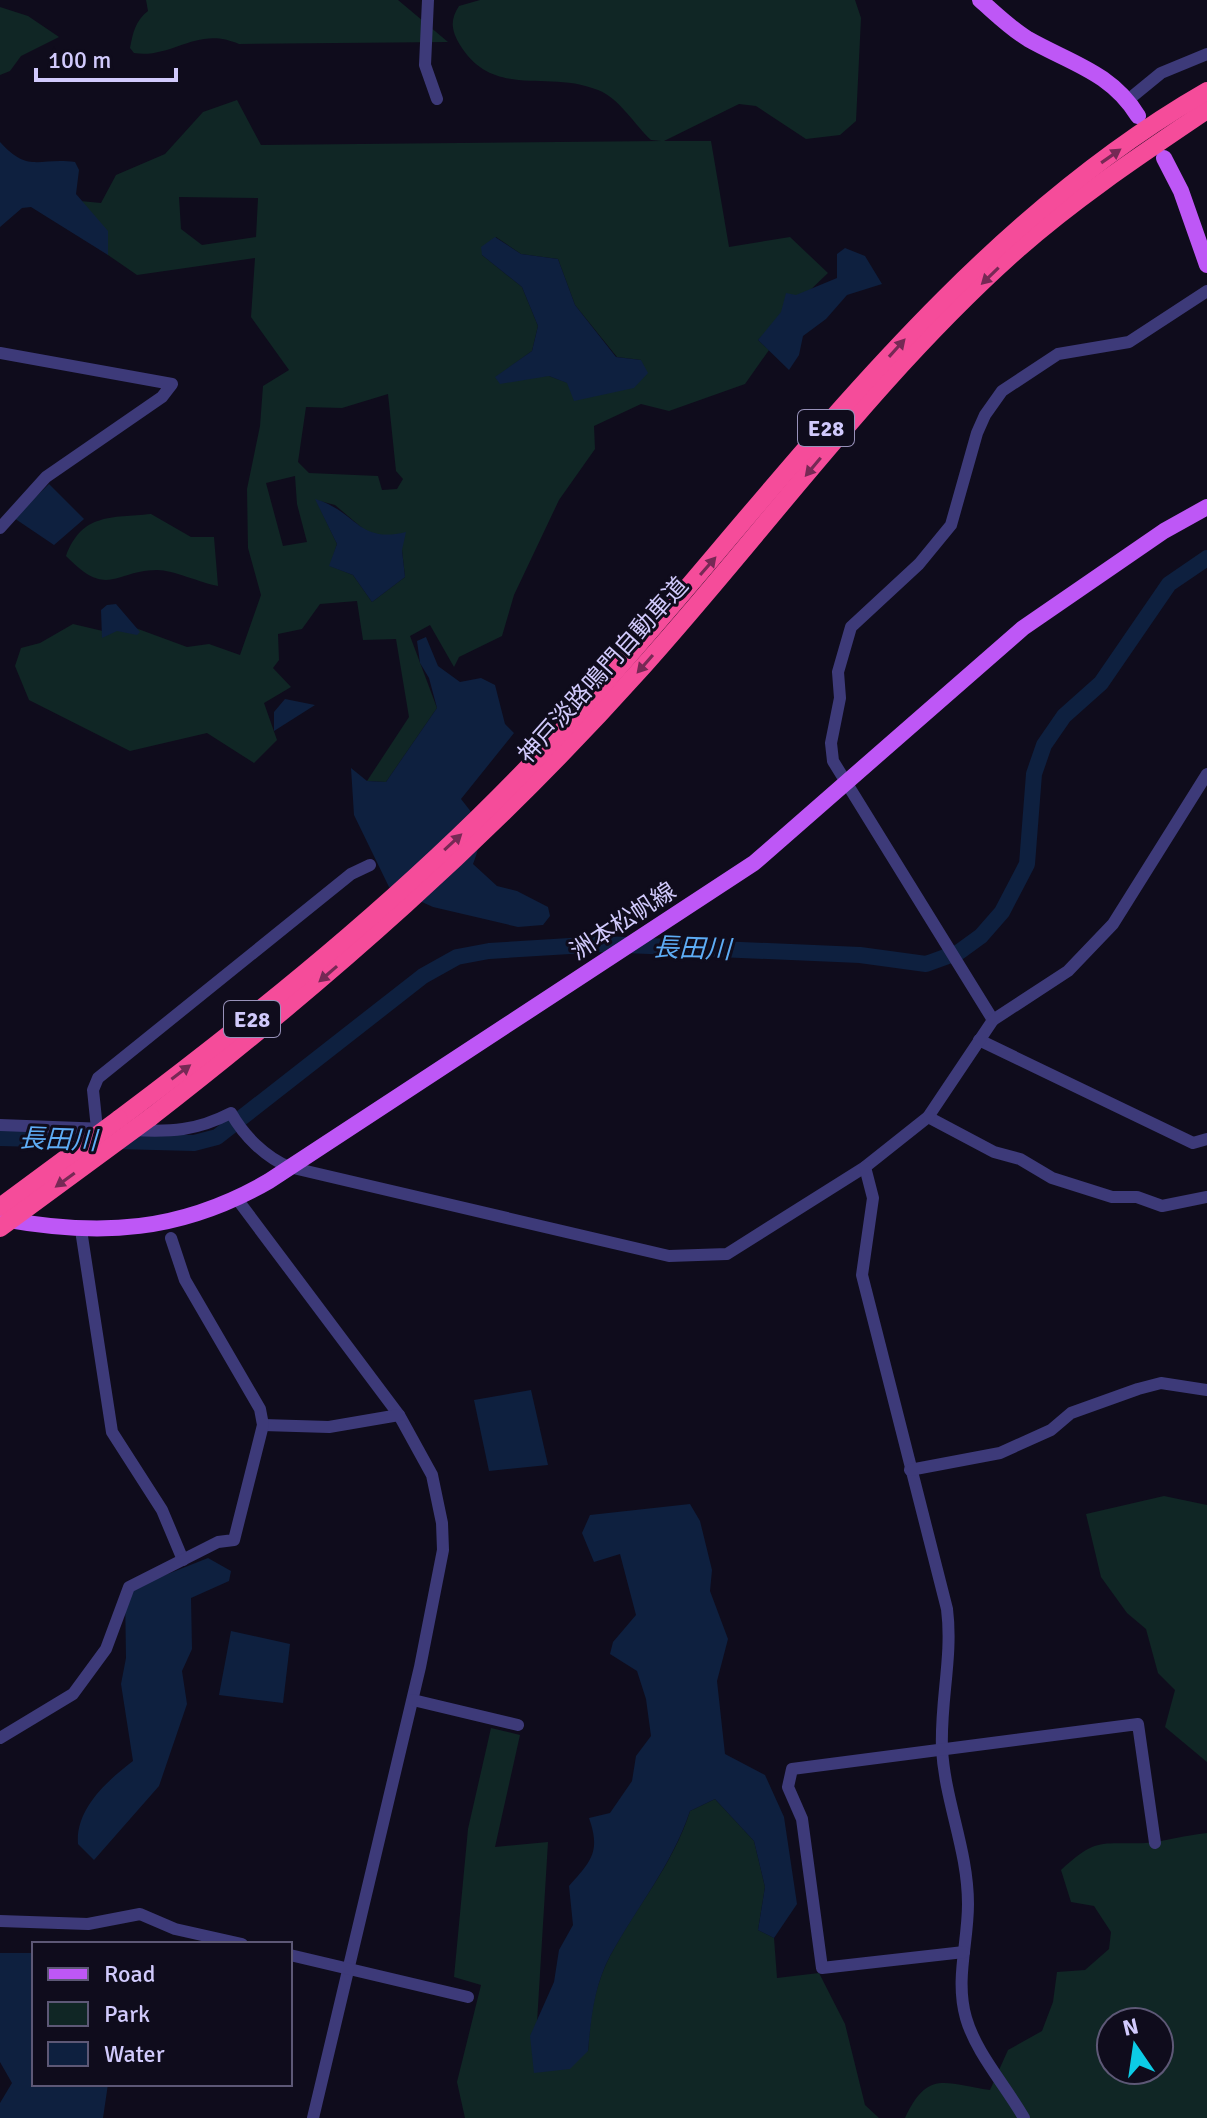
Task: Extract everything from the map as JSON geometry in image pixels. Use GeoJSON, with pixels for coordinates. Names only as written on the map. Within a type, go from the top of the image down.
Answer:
{"type":"FeatureCollection","features":[{"type":"Feature","properties":{"kind":"highway","name":"神戸淡路鳴門自動車道"},"geometry":{"type":"LineString","coordinates":[[492,815],[936,306],[1009,237],[1092,169],[1207,91]]}},
{"type":"Feature","properties":{"kind":"highway","name":"神戸淡路鳴門自動車道"},"geometry":{"type":"LineString","coordinates":[[0,1228],[261,1031],[383,918],[640,670],[878,390],[948,317],[1017,250],[1102,181],[1207,110]]}},
{"type":"Feature","properties":{"kind":"highway","name":"神戸淡路鳴門自動車道"},"geometry":{"type":"LineString","coordinates":[[0,1207],[383,918]]}},
{"type":"Feature","properties":{"kind":"main road"},"geometry":{"type":"LineString","coordinates":[[980,0],[1013,29],[1084,65],[1128,100],[1138,116]]}},
{"type":"Feature","properties":{"kind":"main road"},"geometry":{"type":"LineString","coordinates":[[1164,158],[1181,191],[1207,265]]}},
{"type":"Feature","properties":{"kind":"main road","name":"洲本松帆線"},"geometry":{"type":"LineString","coordinates":[[0,1219],[81,1230],[167,1223],[237,1199],[754,863],[847,785],[1023,628],[1164,531],[1207,507]]}},
{"type":"Feature","properties":{"kind":"street"},"geometry":{"type":"LineString","coordinates":[[428,0],[425,65],[437,99]]}},
{"type":"Feature","properties":{"kind":"street"},"geometry":{"type":"LineString","coordinates":[[1128,100],[1161,73],[1207,54]]}},
{"type":"Feature","properties":{"kind":"street"},"geometry":{"type":"LineString","coordinates":[[993,1020],[833,761],[831,743],[840,698],[838,672],[851,627],[919,564],[951,525],[966,484],[977,433],[1002,391],[1058,354],[1129,342],[1207,291]]}},
{"type":"Feature","properties":{"kind":"street"},"geometry":{"type":"LineString","coordinates":[[0,353],[172,384],[162,397],[46,477],[0,528]]}},
{"type":"Feature","properties":{"kind":"street"},"geometry":{"type":"LineString","coordinates":[[0,1125],[165,1132],[204,1127],[231,1113],[241,1130],[276,1162],[289,1167],[683,1257],[727,1254],[865,1167],[928,1117],[993,1020],[1068,971],[1113,924],[1207,774]]}},
{"type":"Feature","properties":{"kind":"street"},"geometry":{"type":"LineString","coordinates":[[97,1129],[93,1090],[98,1078],[351,874],[370,865]]}},
{"type":"Feature","properties":{"kind":"street"},"geometry":{"type":"LineString","coordinates":[[979,1040],[1193,1143],[1207,1139]]}},
{"type":"Feature","properties":{"kind":"street"},"geometry":{"type":"LineString","coordinates":[[928,1117],[1052,1178],[1112,1197],[1137,1197],[1162,1206],[1207,1197]]}},
{"type":"Feature","properties":{"kind":"street"},"geometry":{"type":"LineString","coordinates":[[865,1167],[873,1198],[862,1275],[947,1609],[950,1636],[942,1747],[946,1785],[965,1868],[968,1904],[960,1989],[967,2021],[1024,2118]]}},
{"type":"Feature","properties":{"kind":"street"},"geometry":{"type":"LineString","coordinates":[[237,1199],[399,1415],[432,1475],[442,1523],[443,1550],[413,1700],[313,2118]]}},
{"type":"Feature","properties":{"kind":"street"},"geometry":{"type":"LineString","coordinates":[[81,1230],[112,1432],[162,1510],[183,1560]]}},
{"type":"Feature","properties":{"kind":"street"},"geometry":{"type":"LineString","coordinates":[[0,1738],[73,1694],[106,1649],[125,1591],[218,1542],[234,1540],[263,1425],[260,1409],[185,1280],[171,1238]]}},
{"type":"Feature","properties":{"kind":"street"},"geometry":{"type":"LineString","coordinates":[[910,1470],[1000,1453],[1051,1430],[1071,1413],[1138,1389],[1161,1383],[1207,1390]]}},
{"type":"Feature","properties":{"kind":"street"},"geometry":{"type":"LineString","coordinates":[[263,1425],[329,1427],[399,1415]]}},
{"type":"Feature","properties":{"kind":"street"},"geometry":{"type":"LineString","coordinates":[[413,1700],[518,1725]]}},
{"type":"Feature","properties":{"kind":"street"},"geometry":{"type":"LineString","coordinates":[[964,1952],[822,1968],[802,1819],[788,1787],[792,1769],[942,1747],[1138,1724],[1155,1843]]}},
{"type":"Feature","properties":{"kind":"street"},"geometry":{"type":"LineString","coordinates":[[0,1921],[88,1924],[140,1914],[175,1929],[233,1942]]}},
{"type":"Feature","properties":{"kind":"street"},"geometry":{"type":"LineString","coordinates":[[292,1955],[468,1997]]}},
{"type":"Feature","properties":{"kind":"green space"},"geometry":{"type":"Polygon","coordinates":[[[146,0],[398,0],[448,42],[239,44],[210,38],[148,54],[134,53],[130,48],[132,37],[137,23],[148,11],[146,0]]]}},
{"type":"Feature","properties":{"kind":"green space"},"geometry":{"type":"Polygon","coordinates":[[[480,0],[855,0],[861,18],[856,121],[840,135],[806,139],[756,106],[739,104],[664,141],[711,141],[729,247],[790,237],[828,273],[758,340],[769,350],[745,384],[669,411],[641,404],[594,426],[595,449],[559,500],[514,595],[502,636],[459,657],[454,667],[430,625],[410,636],[437,708],[386,782],[367,781],[409,717],[396,639],[363,640],[357,601],[320,604],[302,629],[278,634],[279,660],[273,668],[291,687],[264,703],[277,740],[254,763],[207,733],[130,751],[29,700],[15,666],[21,648],[40,643],[73,624],[107,632],[130,626],[187,647],[209,644],[240,655],[261,595],[248,548],[247,489],[260,426],[263,386],[289,370],[251,317],[255,258],[137,275],[108,255],[107,231],[80,201],[101,203],[116,175],[165,154],[203,112],[237,100],[261,145],[661,141],[651,140],[620,106],[598,90],[579,84],[505,78],[474,62],[453,30],[454,16],[459,6],[480,0]],[[179,197],[181,229],[202,245],[256,237],[258,198],[179,197]],[[496,237],[482,255],[522,287],[538,326],[532,351],[496,377],[549,376],[568,383],[641,360],[617,357],[575,305],[558,259],[521,254],[496,237]],[[388,394],[342,408],[306,407],[298,462],[309,473],[378,476],[382,490],[397,489],[403,479],[396,471],[388,394]],[[295,476],[266,483],[283,546],[307,542],[297,504],[295,476]],[[316,500],[337,544],[330,566],[353,575],[372,602],[405,577],[402,550],[386,537],[368,533],[335,505],[316,500]]]}},
{"type":"Feature","properties":{"kind":"green space"},"geometry":{"type":"Polygon","coordinates":[[[0,7],[28,16],[59,37],[21,56],[10,71],[0,75],[0,7]]]}},
{"type":"Feature","properties":{"kind":"green space"},"geometry":{"type":"Polygon","coordinates":[[[151,514],[191,537],[214,537],[218,586],[157,570],[102,580],[80,569],[66,556],[80,532],[89,525],[111,518],[151,514]]]}},
{"type":"Feature","properties":{"kind":"green space"},"geometry":{"type":"Polygon","coordinates":[[[1164,1496],[1207,1505],[1207,1762],[1165,1727],[1175,1690],[1158,1673],[1146,1629],[1127,1613],[1101,1577],[1086,1514],[1164,1496]]]}},
{"type":"Feature","properties":{"kind":"green space"},"geometry":{"type":"Polygon","coordinates":[[[491,1728],[520,1735],[495,1847],[548,1842],[534,2072],[588,2051],[594,2003],[610,1956],[674,1850],[690,1811],[715,1799],[754,1841],[765,1887],[758,1930],[774,1938],[777,1978],[819,1973],[845,2024],[865,2105],[879,2118],[465,2118],[457,2082],[481,1985],[454,1977],[468,1829],[491,1728]]]}},
{"type":"Feature","properties":{"kind":"green space"},"geometry":{"type":"Polygon","coordinates":[[[1207,1833],[1207,2118],[905,2118],[922,2092],[939,2083],[990,2090],[1008,2050],[1042,2031],[1053,2002],[1057,1972],[1085,1970],[1109,1949],[1111,1932],[1094,1906],[1071,1902],[1061,1870],[1100,1844],[1146,1843],[1207,1833]]]}},
{"type":"Feature","properties":{"kind":"water"},"geometry":{"type":"Polygon","coordinates":[[[0,142],[10,152],[27,161],[75,162],[79,170],[76,194],[108,231],[108,255],[31,207],[22,208],[0,227],[0,142]]]}},
{"type":"Feature","properties":{"kind":"water"},"geometry":{"type":"Polygon","coordinates":[[[495,237],[521,254],[558,259],[575,305],[616,357],[641,360],[648,373],[634,388],[574,401],[567,383],[549,376],[500,384],[495,377],[532,351],[538,326],[522,287],[482,255],[481,247],[495,237]]]}},
{"type":"Feature","properties":{"kind":"water"},"geometry":{"type":"Polygon","coordinates":[[[845,248],[865,256],[882,284],[847,295],[826,319],[803,336],[799,355],[789,370],[758,340],[781,312],[786,293],[796,295],[837,278],[837,254],[845,248]]]}},
{"type":"Feature","properties":{"kind":"water"},"geometry":{"type":"Polygon","coordinates":[[[49,484],[84,519],[54,545],[14,518],[49,484]]]}},
{"type":"Feature","properties":{"kind":"water"},"geometry":{"type":"Polygon","coordinates":[[[315,499],[329,504],[377,534],[406,532],[402,550],[405,577],[372,602],[353,575],[329,566],[337,544],[315,499]]]}},
{"type":"Feature","properties":{"kind":"water"},"geometry":{"type":"Polygon","coordinates":[[[116,604],[140,632],[137,635],[117,631],[102,638],[101,610],[107,605],[116,604]]]}},
{"type":"Feature","properties":{"kind":"water"},"geometry":{"type":"Polygon","coordinates":[[[426,637],[438,666],[460,682],[481,678],[495,685],[505,724],[514,733],[461,799],[479,829],[479,844],[473,864],[497,886],[517,891],[548,907],[550,916],[543,925],[518,927],[433,907],[389,887],[354,815],[351,768],[367,781],[386,782],[437,708],[429,678],[420,663],[417,641],[426,637]]]}},
{"type":"Feature","properties":{"kind":"water"},"geometry":{"type":"Polygon","coordinates":[[[285,699],[315,705],[274,731],[274,712],[285,699]]]}},
{"type":"Feature","properties":{"kind":"water"},"geometry":{"type":"Polygon","coordinates":[[[531,1390],[548,1465],[489,1471],[474,1400],[531,1390]]]}},
{"type":"Feature","properties":{"kind":"water"},"geometry":{"type":"Polygon","coordinates":[[[690,1504],[700,1521],[712,1570],[710,1591],[728,1639],[717,1681],[725,1754],[765,1775],[784,1817],[797,1904],[774,1938],[758,1930],[765,1887],[754,1841],[715,1799],[690,1811],[674,1850],[605,1967],[594,2003],[588,2051],[570,2069],[534,2073],[530,2036],[554,1982],[559,1950],[573,1925],[569,1886],[583,1870],[594,1848],[589,1818],[610,1813],[632,1781],[636,1756],[651,1736],[646,1699],[637,1671],[610,1654],[613,1642],[636,1615],[620,1554],[594,1562],[582,1533],[590,1515],[690,1504]]]}},
{"type":"Feature","properties":{"kind":"water"},"geometry":{"type":"Polygon","coordinates":[[[208,1558],[231,1571],[229,1581],[191,1598],[192,1649],[182,1671],[187,1704],[159,1786],[94,1860],[78,1844],[82,1819],[95,1796],[133,1761],[121,1684],[126,1658],[125,1591],[208,1558]]]}},
{"type":"Feature","properties":{"kind":"water"},"geometry":{"type":"Polygon","coordinates":[[[231,1631],[290,1644],[283,1703],[219,1695],[231,1631]]]}},
{"type":"Feature","properties":{"kind":"water"},"geometry":{"type":"Polygon","coordinates":[[[0,1953],[32,1953],[32,2086],[108,2086],[103,2118],[0,2118],[0,2103],[12,2083],[0,2062],[0,1953]]]}},
{"type":"Feature","properties":{"kind":"waterway","name":"長田川"},"geometry":{"type":"LineString","coordinates":[[0,1138],[194,1143],[217,1137],[423,976],[457,957],[489,951],[603,944],[860,955],[926,964],[959,952],[981,936],[1002,912],[1027,864],[1034,774],[1044,745],[1064,716],[1101,683],[1169,584],[1207,558]]}}]}
